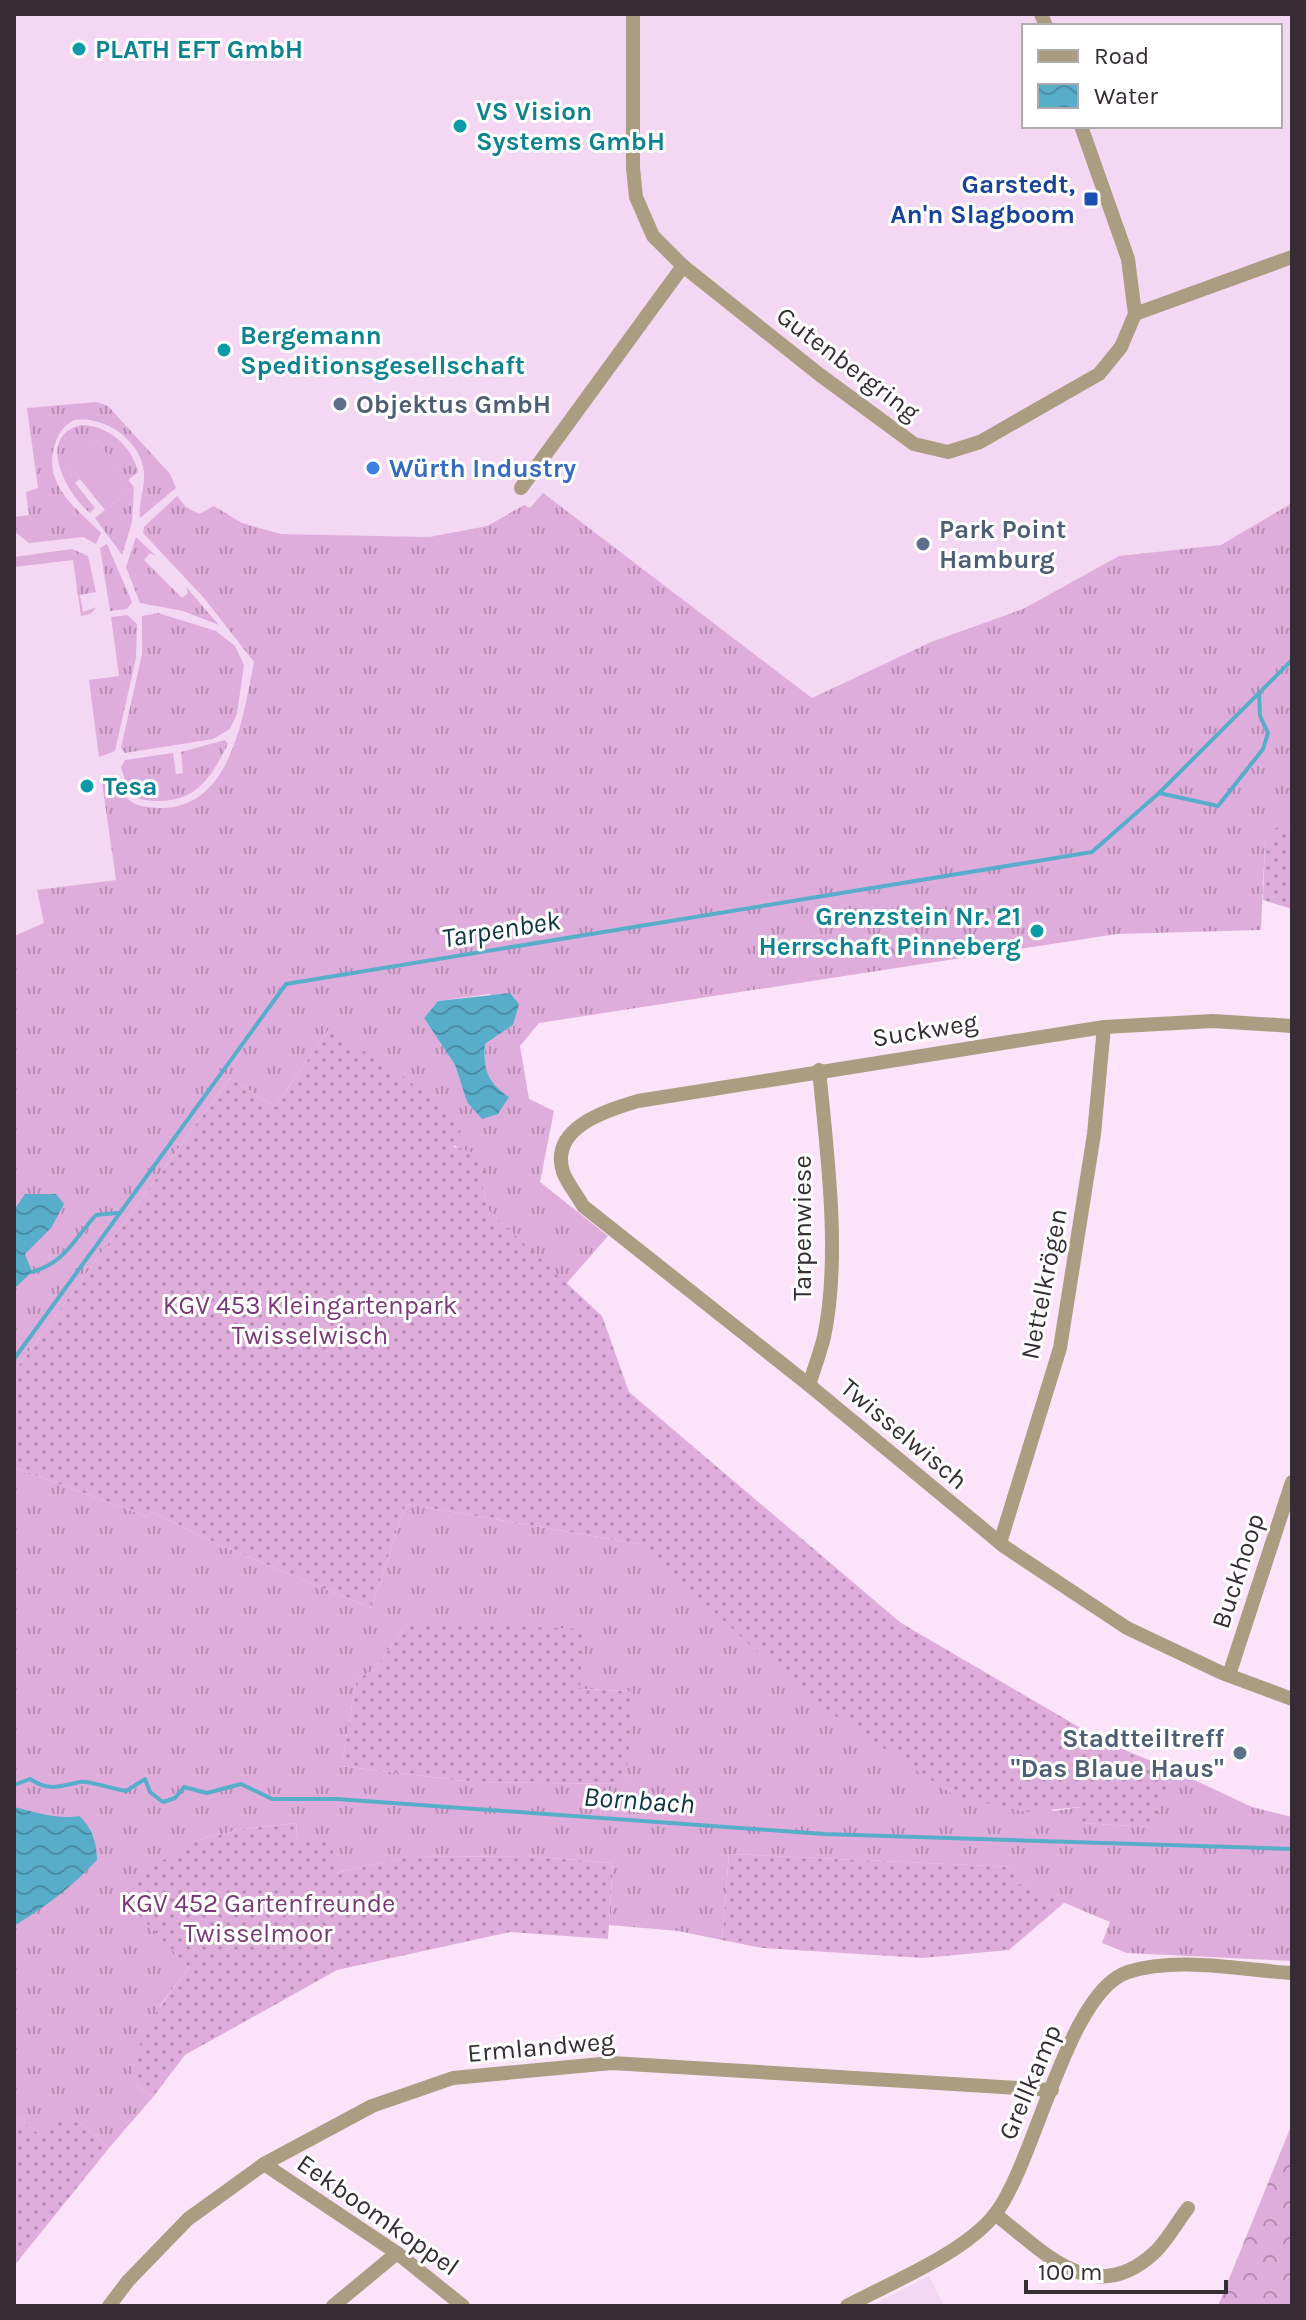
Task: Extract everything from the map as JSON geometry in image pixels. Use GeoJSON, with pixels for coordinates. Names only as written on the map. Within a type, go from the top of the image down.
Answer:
{"type":"FeatureCollection","features":[{"type":"Feature","properties":{"kind":"street","name":"Gutenbergring"},"geometry":{"type":"LineString","coordinates":[[633,14],[632,158],[636,197],[653,236],[683,266],[820,375],[914,444],[948,452],[980,442],[1099,374],[1121,347],[1135,314]]}},
{"type":"Feature","properties":{"kind":"street"},"geometry":{"type":"LineString","coordinates":[[1082,128],[1128,259],[1135,314],[1292,257]]}},
{"type":"Feature","properties":{"kind":"street"},"geometry":{"type":"LineString","coordinates":[[521,488],[683,266]]}},
{"type":"Feature","properties":{"kind":"street","name":"Suckweg"},"geometry":{"type":"LineString","coordinates":[[574,1130],[603,1112],[638,1101],[1104,1027],[1213,1021],[1292,1026]]}},
{"type":"Feature","properties":{"kind":"street","name":"Nettelkrögen"},"geometry":{"type":"LineString","coordinates":[[1000,1543],[1060,1348],[1094,1134],[1104,1027]]}},
{"type":"Feature","properties":{"kind":"street","name":"Tarpenwiese"},"geometry":{"type":"LineString","coordinates":[[809,1385],[824,1336],[829,1267],[829,1181],[819,1070]]}},
{"type":"Feature","properties":{"kind":"street","name":"Twisselwisch"},"geometry":{"type":"LineString","coordinates":[[574,1130],[563,1152],[563,1171],[583,1206],[809,1385],[1000,1543],[1127,1628],[1229,1675],[1292,1699]]}},
{"type":"Feature","properties":{"kind":"street","name":"Buckhoop"},"geometry":{"type":"LineString","coordinates":[[1229,1675],[1292,1482]]}},
{"type":"Feature","properties":{"kind":"street","name":"Grellkamp"},"geometry":{"type":"LineString","coordinates":[[847,2306],[939,2259],[995,2214],[1088,2006],[1105,1986],[1127,1972],[1169,1966],[1292,1973]]}},
{"type":"Feature","properties":{"kind":"street","name":"Ermlandweg"},"geometry":{"type":"LineString","coordinates":[[109,2306],[128,2281],[188,2219],[264,2164],[372,2106],[453,2078],[599,2064],[1052,2090]]}},
{"type":"Feature","properties":{"kind":"street","name":"Eekboomkoppel"},"geometry":{"type":"LineString","coordinates":[[264,2164],[397,2253],[463,2306]]}},
{"type":"Feature","properties":{"kind":"street"},"geometry":{"type":"LineString","coordinates":[[995,2214],[1063,2267],[1083,2276],[1104,2277],[1133,2268],[1156,2252],[1188,2208]]}},
{"type":"Feature","properties":{"kind":"street"},"geometry":{"type":"LineString","coordinates":[[333,2306],[397,2253]]}},
{"type":"Feature","properties":{"kind":"shaded area"},"geometry":{"type":"Polygon","coordinates":[[[14,14],[1292,14],[1292,503],[1221,545],[1119,557],[1023,609],[931,642],[812,698],[543,494],[530,508],[523,505],[487,526],[429,537],[281,534],[242,523],[214,506],[259,647],[251,744],[155,861],[14,956],[14,14]]]}},
{"type":"Feature","properties":{"kind":"shaded area"},"geometry":{"type":"Polygon","coordinates":[[[929,2276],[944,2306],[871,2306],[929,2276]]]}},
{"type":"Feature","properties":{"kind":"green space"},"geometry":{"type":"Polygon","coordinates":[[[97,402],[108,406],[170,474],[176,488],[140,518],[144,473],[137,451],[109,426],[74,420],[62,430],[57,440],[52,458],[53,471],[63,494],[101,533],[96,544],[83,537],[29,543],[14,531],[14,517],[29,515],[26,492],[38,488],[27,408],[97,402]]]}},
{"type":"Feature","properties":{"kind":"green space"},"geometry":{"type":"Polygon","coordinates":[[[81,425],[100,429],[117,439],[130,454],[138,472],[128,480],[96,440],[68,464],[80,479],[75,483],[95,508],[90,513],[65,480],[57,453],[59,441],[67,431],[81,425]]]}},
{"type":"Feature","properties":{"kind":"green space"},"geometry":{"type":"Polygon","coordinates":[[[96,440],[134,487],[105,510],[67,463],[96,440]]]}},
{"type":"Feature","properties":{"kind":"green space"},"geometry":{"type":"Polygon","coordinates":[[[134,487],[132,522],[122,555],[95,518],[134,487]]]}},
{"type":"Feature","properties":{"kind":"green space"},"geometry":{"type":"Polygon","coordinates":[[[543,493],[812,698],[931,642],[1023,609],[1119,556],[1221,545],[1292,503],[1292,830],[1280,825],[1265,842],[1261,930],[1117,934],[539,1023],[520,1046],[529,1099],[554,1111],[540,1182],[608,1236],[566,1284],[487,1209],[483,1186],[487,1175],[329,1029],[275,1107],[230,1078],[14,1372],[14,936],[44,923],[37,890],[116,880],[102,782],[118,780],[128,799],[136,804],[175,807],[197,798],[214,782],[227,762],[236,738],[254,662],[204,598],[143,533],[144,527],[177,496],[186,507],[199,514],[214,506],[242,523],[281,534],[429,537],[487,526],[524,505],[530,508],[543,493]],[[490,994],[438,1001],[424,1018],[455,1065],[467,1102],[490,1083],[484,1065],[485,1044],[513,1025],[490,994]]]}},
{"type":"Feature","properties":{"kind":"green space"},"geometry":{"type":"Polygon","coordinates":[[[136,537],[156,556],[150,553],[144,560],[182,598],[188,593],[186,587],[219,625],[183,611],[140,603],[126,567],[136,537]]]}},
{"type":"Feature","properties":{"kind":"green space"},"geometry":{"type":"Polygon","coordinates":[[[107,544],[132,602],[127,609],[110,611],[100,548],[107,544]]]}},
{"type":"Feature","properties":{"kind":"green space"},"geometry":{"type":"Polygon","coordinates":[[[72,549],[88,556],[96,592],[80,595],[83,612],[97,607],[90,614],[81,616],[73,560],[14,567],[14,557],[72,549]]]}},
{"type":"Feature","properties":{"kind":"green space"},"geometry":{"type":"Polygon","coordinates":[[[158,613],[216,631],[235,646],[244,665],[237,714],[230,729],[213,739],[125,753],[121,748],[142,654],[142,616],[158,613]]]}},
{"type":"Feature","properties":{"kind":"green space"},"geometry":{"type":"Polygon","coordinates":[[[127,615],[137,624],[136,658],[115,751],[99,757],[89,680],[119,676],[111,617],[127,615]]]}},
{"type":"Feature","properties":{"kind":"green space"},"geometry":{"type":"Polygon","coordinates":[[[225,740],[228,744],[216,766],[194,791],[173,800],[159,801],[143,800],[129,793],[121,767],[125,760],[173,753],[176,774],[183,773],[181,752],[225,740]]]}},
{"type":"Feature","properties":{"kind":"green space"},"geometry":{"type":"Polygon","coordinates":[[[1280,824],[1292,830],[1292,909],[1263,900],[1265,842],[1280,824]]]}},
{"type":"Feature","properties":{"kind":"green space","name":"KGV 453 Kleingartenpark Twisselwisch"},"geometry":{"type":"Polygon","coordinates":[[[329,1029],[396,1071],[464,1123],[454,1147],[471,1152],[488,1175],[483,1186],[487,1209],[602,1316],[629,1392],[901,1623],[1101,1740],[1175,1771],[1151,1827],[1081,1823],[1081,1807],[1026,1812],[955,1796],[808,1698],[640,1544],[406,1504],[371,1608],[220,1545],[152,1512],[148,1517],[14,1467],[14,1372],[230,1078],[275,1107],[329,1029]]]}},
{"type":"Feature","properties":{"kind":"green space"},"geometry":{"type":"Polygon","coordinates":[[[14,1467],[148,1517],[152,1512],[220,1545],[371,1608],[406,1504],[640,1544],[1053,1811],[1081,1807],[1082,1823],[1150,1827],[1175,1771],[1252,1807],[1292,1817],[1292,1961],[1127,1953],[1102,1943],[1110,1922],[1015,1882],[1013,1867],[729,1854],[722,1940],[678,1931],[609,1925],[613,1863],[526,1856],[407,1857],[336,1873],[298,1844],[296,1823],[242,1829],[194,1841],[135,1910],[189,1968],[161,2004],[133,2083],[153,2097],[109,2148],[78,2121],[40,2135],[14,2114],[14,1467]],[[409,1622],[374,1670],[357,1679],[341,1766],[472,1782],[625,1784],[629,1691],[580,1689],[580,1683],[409,1622]]]}},
{"type":"Feature","properties":{"kind":"green space"},"geometry":{"type":"Polygon","coordinates":[[[409,1622],[583,1629],[580,1689],[629,1691],[635,1695],[625,1784],[472,1782],[341,1766],[357,1679],[374,1670],[409,1622]]]}},
{"type":"Feature","properties":{"kind":"green space","name":"KGV 452 Gartenfreunde Twisselmoor"},"geometry":{"type":"Polygon","coordinates":[[[296,1823],[298,1843],[331,1837],[336,1873],[407,1857],[526,1856],[613,1863],[608,1939],[510,1932],[337,1970],[185,2055],[153,2097],[133,2083],[138,2051],[151,2021],[189,1968],[135,1911],[141,1903],[131,1880],[194,1841],[242,1829],[296,1823]]]}},
{"type":"Feature","properties":{"kind":"green space"},"geometry":{"type":"Polygon","coordinates":[[[729,1854],[1014,1867],[1015,1882],[1065,1902],[1009,1950],[923,1958],[762,1948],[722,1940],[729,1854]]]}},
{"type":"Feature","properties":{"kind":"green space"},"geometry":{"type":"Polygon","coordinates":[[[14,2114],[40,2135],[56,2117],[78,2121],[109,2148],[14,2266],[14,2114]]]}},
{"type":"Feature","properties":{"kind":"green space"},"geometry":{"type":"Polygon","coordinates":[[[1292,2124],[1292,2306],[1218,2306],[1292,2124]]]}},
{"type":"Feature","properties":{"kind":"water"},"geometry":{"type":"Polygon","coordinates":[[[510,993],[519,1004],[513,1025],[485,1044],[488,1075],[509,1097],[498,1114],[482,1119],[467,1102],[455,1065],[424,1018],[438,1001],[510,993]]]}},
{"type":"Feature","properties":{"kind":"water"},"geometry":{"type":"Polygon","coordinates":[[[25,1194],[56,1194],[64,1204],[51,1228],[25,1254],[32,1272],[14,1289],[14,1210],[25,1194]]]}},
{"type":"Feature","properties":{"kind":"water"},"geometry":{"type":"Polygon","coordinates":[[[14,1807],[55,1816],[79,1816],[93,1836],[97,1860],[58,1896],[14,1926],[14,1807]]]}},
{"type":"Feature","properties":{"kind":"waterway","name":"Tarpenbek"},"geometry":{"type":"LineString","coordinates":[[14,1359],[286,984],[1092,852],[1159,793],[1292,660]]}},
{"type":"Feature","properties":{"kind":"waterway","name":"Tarpenbek"},"geometry":{"type":"LineString","coordinates":[[1159,793],[1218,806],[1263,749],[1268,733],[1260,716],[1259,693]]}},
{"type":"Feature","properties":{"kind":"waterway"},"geometry":{"type":"LineString","coordinates":[[32,1272],[61,1256],[96,1215],[117,1213]]}},
{"type":"Feature","properties":{"kind":"waterway","name":"Bornbach"},"geometry":{"type":"LineString","coordinates":[[14,1785],[30,1779],[49,1787],[84,1782],[126,1791],[145,1779],[150,1792],[163,1802],[175,1798],[184,1787],[207,1793],[241,1784],[272,1799],[337,1799],[824,1834],[1292,1849]]}},
{"type":"Feature","properties":{"kind":"place","name":"PLATH EFT GmbH"},"geometry":{"type":"Point","coordinates":[79,49]}},
{"type":"Feature","properties":{"kind":"place","name":"VS Vision Systems GmbH"},"geometry":{"type":"Point","coordinates":[460,126]}},
{"type":"Feature","properties":{"kind":"place","name":"Garstedt, An'n Slagboom"},"geometry":{"type":"Point","coordinates":[1091,199]}},
{"type":"Feature","properties":{"kind":"place","name":"Bergemann Speditionsgesellschaft"},"geometry":{"type":"Point","coordinates":[224,350]}},
{"type":"Feature","properties":{"kind":"place","name":"Objektus GmbH"},"geometry":{"type":"Point","coordinates":[340,404]}},
{"type":"Feature","properties":{"kind":"place","name":"Würth Industry"},"geometry":{"type":"Point","coordinates":[373,468]}},
{"type":"Feature","properties":{"kind":"place","name":"Park Point Hamburg"},"geometry":{"type":"Point","coordinates":[923,544]}},
{"type":"Feature","properties":{"kind":"place","name":"Tesa"},"geometry":{"type":"Point","coordinates":[87,786]}},
{"type":"Feature","properties":{"kind":"place","name":"Grenzstein Nr. 21 Herrschaft Pinneberg"},"geometry":{"type":"Point","coordinates":[1037,931]}},
{"type":"Feature","properties":{"kind":"place","name":"Stadtteiltreff \"Das Blaue Haus\""},"geometry":{"type":"Point","coordinates":[1240,1753]}}]}
